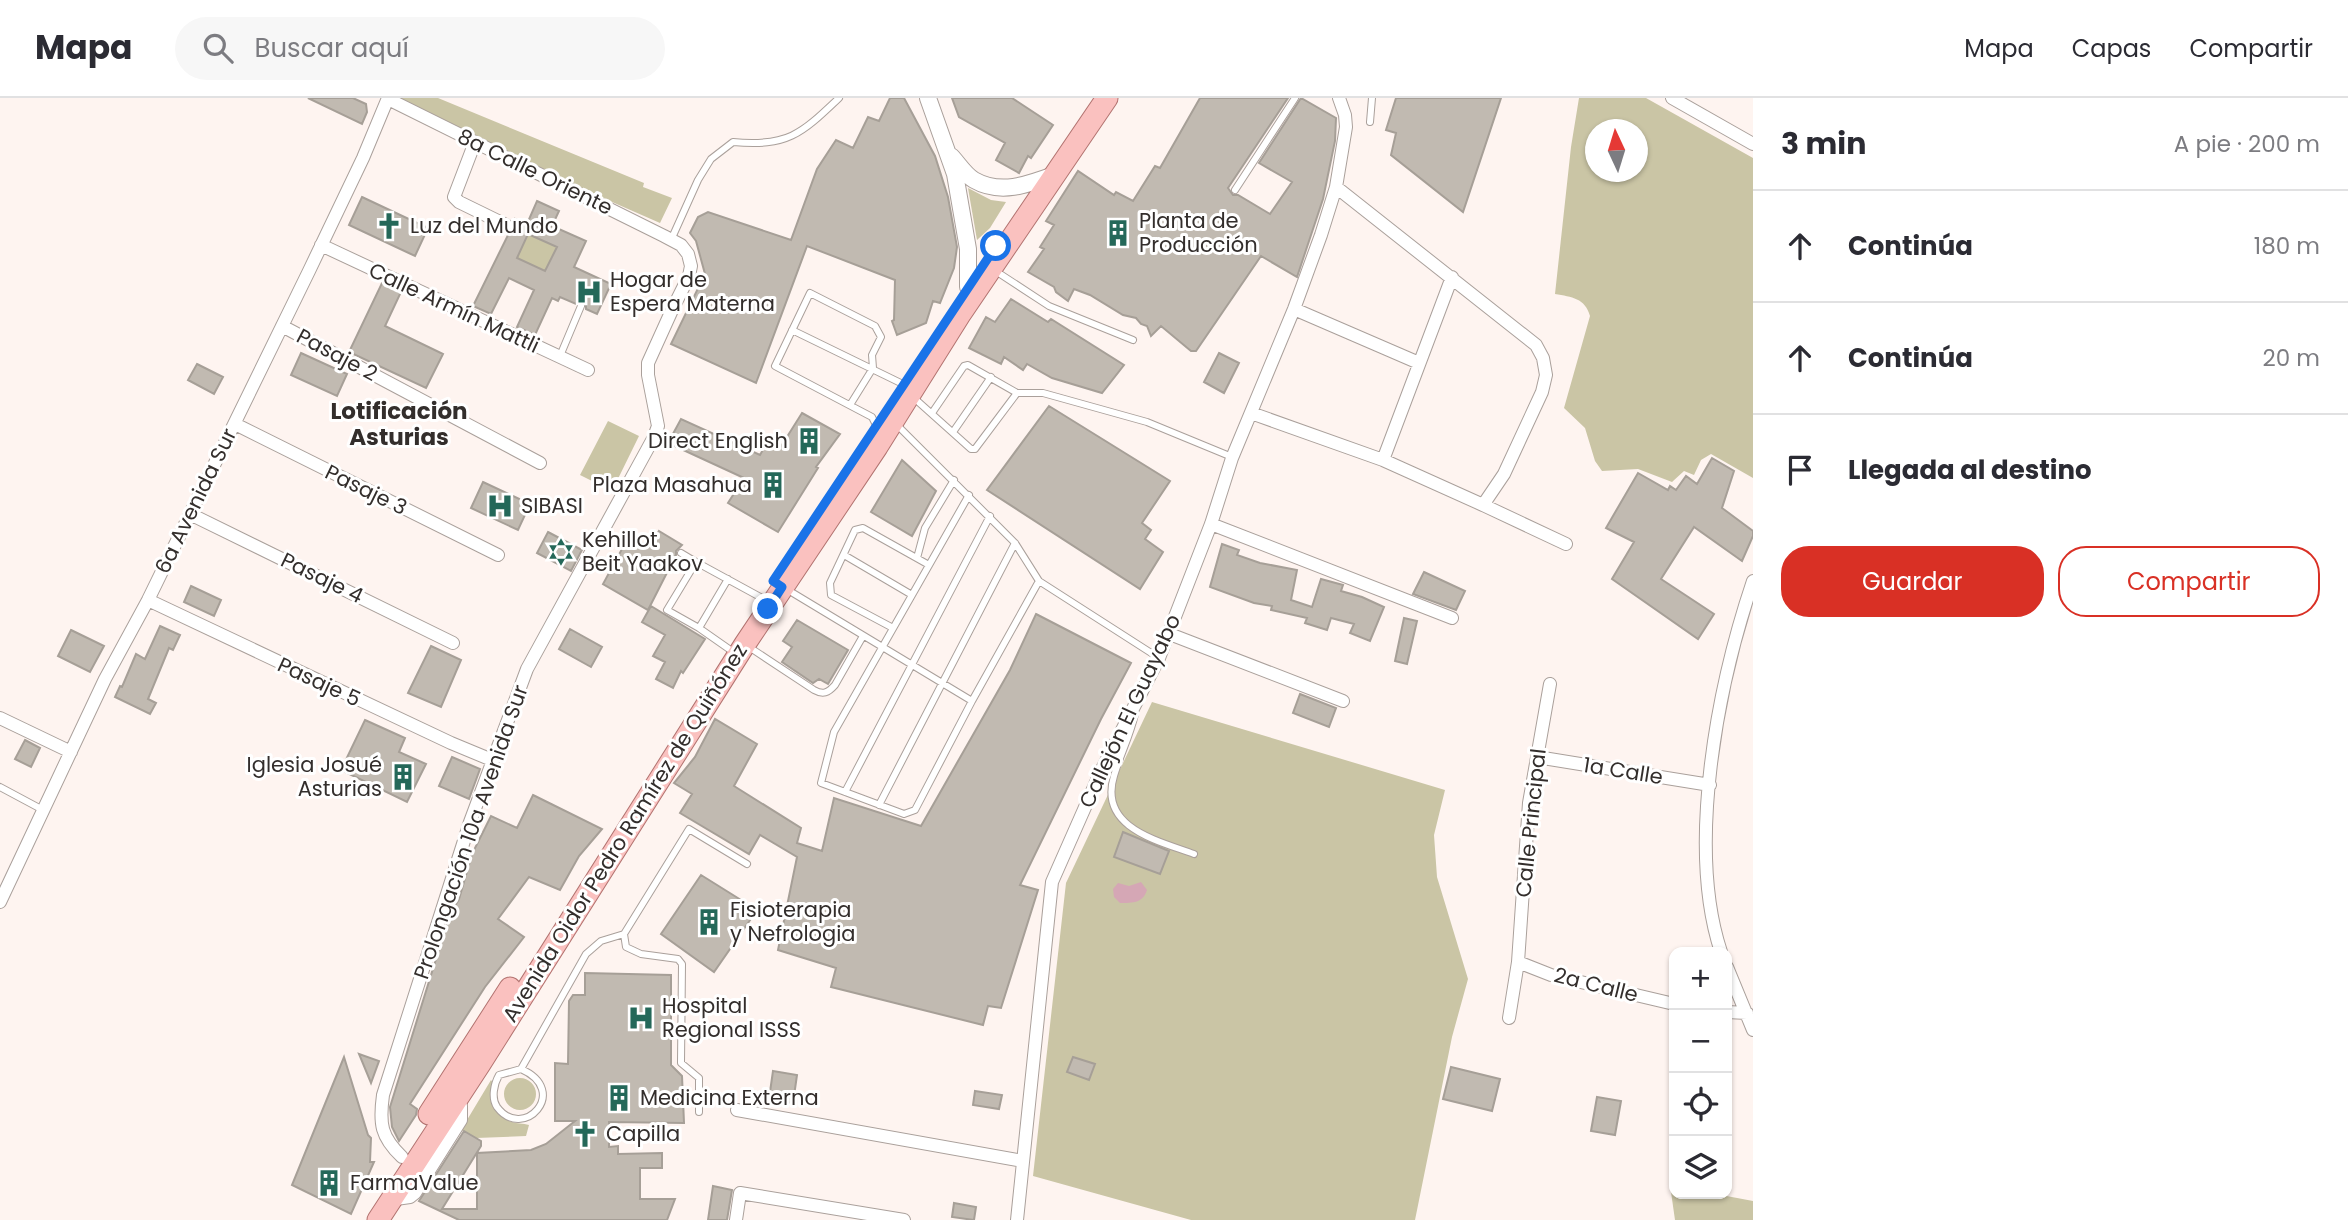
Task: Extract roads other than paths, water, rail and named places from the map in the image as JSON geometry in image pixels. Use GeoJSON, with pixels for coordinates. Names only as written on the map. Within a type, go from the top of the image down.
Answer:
{"type":"FeatureCollection","features":[{"type":"Feature","properties":{"kind":"main road","name":"Avenida Oidor Pedro Ramírez de Quiñónez"},"geometry":{"type":"LineString","coordinates":[[378,1220],[457,1098],[491,1070],[772,589],[993,269],[1090,98]]}},
{"type":"Feature","properties":{"kind":"main road","name":"Avenida Oidor Pedro Ramírez de Quiñónez"},"geometry":{"type":"LineString","coordinates":[[909,389],[968,287],[1045,178],[1107,98]]}},
{"type":"Feature","properties":{"kind":"main road","name":"Avenida Oidor Pedro Ramírez de Quiñónez"},"geometry":{"type":"LineString","coordinates":[[364,1220],[402,1157],[737,646]]}},
{"type":"Feature","properties":{"kind":"street","name":"8a Calle Oriente"},"geometry":{"type":"LineString","coordinates":[[388,98],[676,243]]}},
{"type":"Feature","properties":{"kind":"street","name":"6a Avenida Sur"},"geometry":{"type":"LineString","coordinates":[[0,902],[105,679],[148,600],[282,326],[363,158],[388,98]]}},
{"type":"Feature","properties":{"kind":"street"},"geometry":{"type":"LineString","coordinates":[[928,98],[955,174],[968,249],[968,287]]}},
{"type":"Feature","properties":{"kind":"street","name":"Callejón El Guayabo"},"geometry":{"type":"LineString","coordinates":[[1017,1220],[1052,882],[1101,771],[1158,658],[1211,524],[1232,458],[1294,309],[1336,187],[1346,127],[1339,98]]}},
{"type":"Feature","properties":{"kind":"street"},"geometry":{"type":"LineString","coordinates":[[1672,98],[1753,144]]}},
{"type":"Feature","properties":{"kind":"street"},"geometry":{"type":"LineString","coordinates":[[475,142],[454,197],[506,225]]}},
{"type":"Feature","properties":{"kind":"street"},"geometry":{"type":"LineString","coordinates":[[947,152],[972,179],[989,186],[1003,188],[1045,178]]}},
{"type":"Feature","properties":{"kind":"street"},"geometry":{"type":"LineString","coordinates":[[1336,187],[1536,345],[1543,358],[1546,375],[1542,392],[1504,474],[1483,505]]}},
{"type":"Feature","properties":{"kind":"street","name":"Prolongación 10a Avenida Sur"},"geometry":{"type":"LineString","coordinates":[[402,1157],[384,1138],[380,1111],[383,1095],[470,822],[527,669],[654,437],[657,425],[648,363],[689,276],[691,266],[688,254],[676,243]]}},
{"type":"Feature","properties":{"kind":"street","name":"Calle Armín Mattli"},"geometry":{"type":"LineString","coordinates":[[321,245],[588,370]]}},
{"type":"Feature","properties":{"kind":"street"},"geometry":{"type":"LineString","coordinates":[[1383,460],[1452,276]]}},
{"type":"Feature","properties":{"kind":"street"},"geometry":{"type":"LineString","coordinates":[[1294,309],[1419,363]]}},
{"type":"Feature","properties":{"kind":"street","name":"Pasaje 2"},"geometry":{"type":"LineString","coordinates":[[282,326],[540,463]]}},
{"type":"Feature","properties":{"kind":"street"},"geometry":{"type":"LineString","coordinates":[[1251,413],[1383,460],[1566,544]]}},
{"type":"Feature","properties":{"kind":"street","name":"Pasaje 3"},"geometry":{"type":"LineString","coordinates":[[234,424],[498,555]]}},
{"type":"Feature","properties":{"kind":"street","name":"Pasaje 4"},"geometry":{"type":"LineString","coordinates":[[190,514],[453,643]]}},
{"type":"Feature","properties":{"kind":"street"},"geometry":{"type":"LineString","coordinates":[[1211,524],[1452,618]]}},
{"type":"Feature","properties":{"kind":"street"},"geometry":{"type":"LineString","coordinates":[[1720,947],[1711,913],[1707,865],[1710,785],[1719,712],[1740,620],[1753,581]]}},
{"type":"Feature","properties":{"kind":"street","name":"Pasaje 5"},"geometry":{"type":"LineString","coordinates":[[148,600],[445,741],[492,760]]}},
{"type":"Feature","properties":{"kind":"street"},"geometry":{"type":"LineString","coordinates":[[1167,633],[1343,701]]}},
{"type":"Feature","properties":{"kind":"street","name":"Calle Principal"},"geometry":{"type":"LineString","coordinates":[[1509,1018],[1518,962],[1529,803],[1550,684]]}},
{"type":"Feature","properties":{"kind":"street"},"geometry":{"type":"LineString","coordinates":[[0,719],[71,752]]}},
{"type":"Feature","properties":{"kind":"street","name":"1a Calle"},"geometry":{"type":"LineString","coordinates":[[1537,757],[1710,785]]}},
{"type":"Feature","properties":{"kind":"street","name":"2a Calle"},"geometry":{"type":"LineString","coordinates":[[1518,962],[1551,975],[1669,1003]]}},
{"type":"Feature","properties":{"kind":"street"},"geometry":{"type":"LineString","coordinates":[[1732,978],[1753,1030]]}},
{"type":"Feature","properties":{"kind":"street"},"geometry":{"type":"LineString","coordinates":[[1732,1012],[1747,1013]]}},
{"type":"Feature","properties":{"kind":"street"},"geometry":{"type":"LineString","coordinates":[[737,1110],[1023,1161]]}},
{"type":"Feature","properties":{"kind":"street"},"geometry":{"type":"LineString","coordinates":[[736,1220],[740,1194],[836,1215],[904,1220]]}},
{"type":"Feature","properties":{"kind":"lane"},"geometry":{"type":"LineString","coordinates":[[676,243],[698,180],[711,159],[733,142],[777,142],[801,133],[839,98]]}},
{"type":"Feature","properties":{"kind":"lane"},"geometry":{"type":"LineString","coordinates":[[1235,190],[1295,98]]}},
{"type":"Feature","properties":{"kind":"lane"},"geometry":{"type":"LineString","coordinates":[[1370,122],[1372,98]]}},
{"type":"Feature","properties":{"kind":"lane"},"geometry":{"type":"LineString","coordinates":[[993,269],[1049,306],[1133,340]]}},
{"type":"Feature","properties":{"kind":"lane"},"geometry":{"type":"LineString","coordinates":[[850,405],[873,368],[872,355],[881,337],[875,326],[810,293],[775,366],[872,417],[885,423],[954,480],[990,516],[1015,543],[1039,581],[1158,658]]}},
{"type":"Feature","properties":{"kind":"lane"},"geometry":{"type":"LineString","coordinates":[[560,357],[580,306]]}},
{"type":"Feature","properties":{"kind":"lane"},"geometry":{"type":"LineString","coordinates":[[792,330],[873,368],[909,389],[971,449],[978,448],[1017,393]]}},
{"type":"Feature","properties":{"kind":"lane"},"geometry":{"type":"LineString","coordinates":[[932,413],[964,366],[972,365],[1017,393],[1043,393],[1147,422],[1232,458]]}},
{"type":"Feature","properties":{"kind":"lane"},"geometry":{"type":"LineString","coordinates":[[953,432],[991,377]]}},
{"type":"Feature","properties":{"kind":"lane"},"geometry":{"type":"LineString","coordinates":[[917,558],[925,528],[954,480]]}},
{"type":"Feature","properties":{"kind":"lane"},"geometry":{"type":"LineString","coordinates":[[969,495],[834,732],[821,783],[904,814],[915,810],[1039,581]]}},
{"type":"Feature","properties":{"kind":"lane"},"geometry":{"type":"LineString","coordinates":[[845,792],[990,516]]}},
{"type":"Feature","properties":{"kind":"lane"},"geometry":{"type":"LineString","coordinates":[[893,628],[831,595],[830,583],[855,530],[858,527],[863,528],[929,565]]}},
{"type":"Feature","properties":{"kind":"lane"},"geometry":{"type":"LineString","coordinates":[[880,805],[1015,543]]}},
{"type":"Feature","properties":{"kind":"lane"},"geometry":{"type":"LineString","coordinates":[[681,553],[728,579],[772,589],[863,636],[972,701]]}},
{"type":"Feature","properties":{"kind":"lane"},"geometry":{"type":"LineString","coordinates":[[844,555],[912,595]]}},
{"type":"Feature","properties":{"kind":"lane"},"geometry":{"type":"LineString","coordinates":[[696,562],[667,610],[822,693],[830,691],[835,685],[863,636]]}},
{"type":"Feature","properties":{"kind":"lane"},"geometry":{"type":"LineString","coordinates":[[699,628],[728,579]]}},
{"type":"Feature","properties":{"kind":"lane"},"geometry":{"type":"LineString","coordinates":[[1138,698],[1111,788],[1113,802],[1119,814],[1136,832],[1194,854]]}},
{"type":"Feature","properties":{"kind":"lane"},"geometry":{"type":"LineString","coordinates":[[0,787],[45,811]]}},
{"type":"Feature","properties":{"kind":"lane"},"geometry":{"type":"LineString","coordinates":[[699,1112],[699,1077],[681,1063],[682,964],[678,959],[641,954],[626,947],[624,934],[689,829],[747,864]]}},
{"type":"Feature","properties":{"kind":"lane"},"geometry":{"type":"LineString","coordinates":[[521,1069],[586,954],[601,941],[624,934]]}},
{"type":"Feature","properties":{"kind":"lane"},"geometry":{"type":"LineString","coordinates":[[521,1069],[532,1073],[540,1082],[544,1096],[533,1115],[521,1119],[510,1118],[499,1110],[495,1102],[496,1082],[491,1070],[521,1069]]}},
{"type":"Feature","properties":{"kind":"place","name":"Luz del Mundo"},"geometry":{"type":"Point","coordinates":[389,226]}},
{"type":"Feature","properties":{"kind":"place","name":"Planta de Producción"},"geometry":{"type":"Point","coordinates":[1118,233]}},
{"type":"Feature","properties":{"kind":"place","name":"Hogar de Espera Materna"},"geometry":{"type":"Point","coordinates":[589,292]}},
{"type":"Feature","properties":{"kind":"place","name":"Direct English"},"geometry":{"type":"Point","coordinates":[809,441]}},
{"type":"Feature","properties":{"kind":"place","name":"Plaza Masahua"},"geometry":{"type":"Point","coordinates":[773,485]}},
{"type":"Feature","properties":{"kind":"place","name":"SIBASI"},"geometry":{"type":"Point","coordinates":[500,506]}},
{"type":"Feature","properties":{"kind":"place","name":"Kehillot Beit Yaakov"},"geometry":{"type":"Point","coordinates":[561,552]}},
{"type":"Feature","properties":{"kind":"place","name":"Iglesia Josué Asturias"},"geometry":{"type":"Point","coordinates":[403,777]}},
{"type":"Feature","properties":{"kind":"place","name":"Fisioterapia y Nefrologia"},"geometry":{"type":"Point","coordinates":[709,922]}},
{"type":"Feature","properties":{"kind":"place","name":"Hospital Regional ISSS"},"geometry":{"type":"Point","coordinates":[641,1018]}},
{"type":"Feature","properties":{"kind":"place","name":"Medicina Externa"},"geometry":{"type":"Point","coordinates":[619,1098]}},
{"type":"Feature","properties":{"kind":"place","name":"Capilla"},"geometry":{"type":"Point","coordinates":[585,1134]}},
{"type":"Feature","properties":{"kind":"place","name":"FarmaValue"},"geometry":{"type":"Point","coordinates":[329,1183]}},
{"type":"Feature","properties":{"kind":"district","name":"Lotificación Asturias"},"geometry":{"type":"Point","coordinates":[399,424]}}]}
